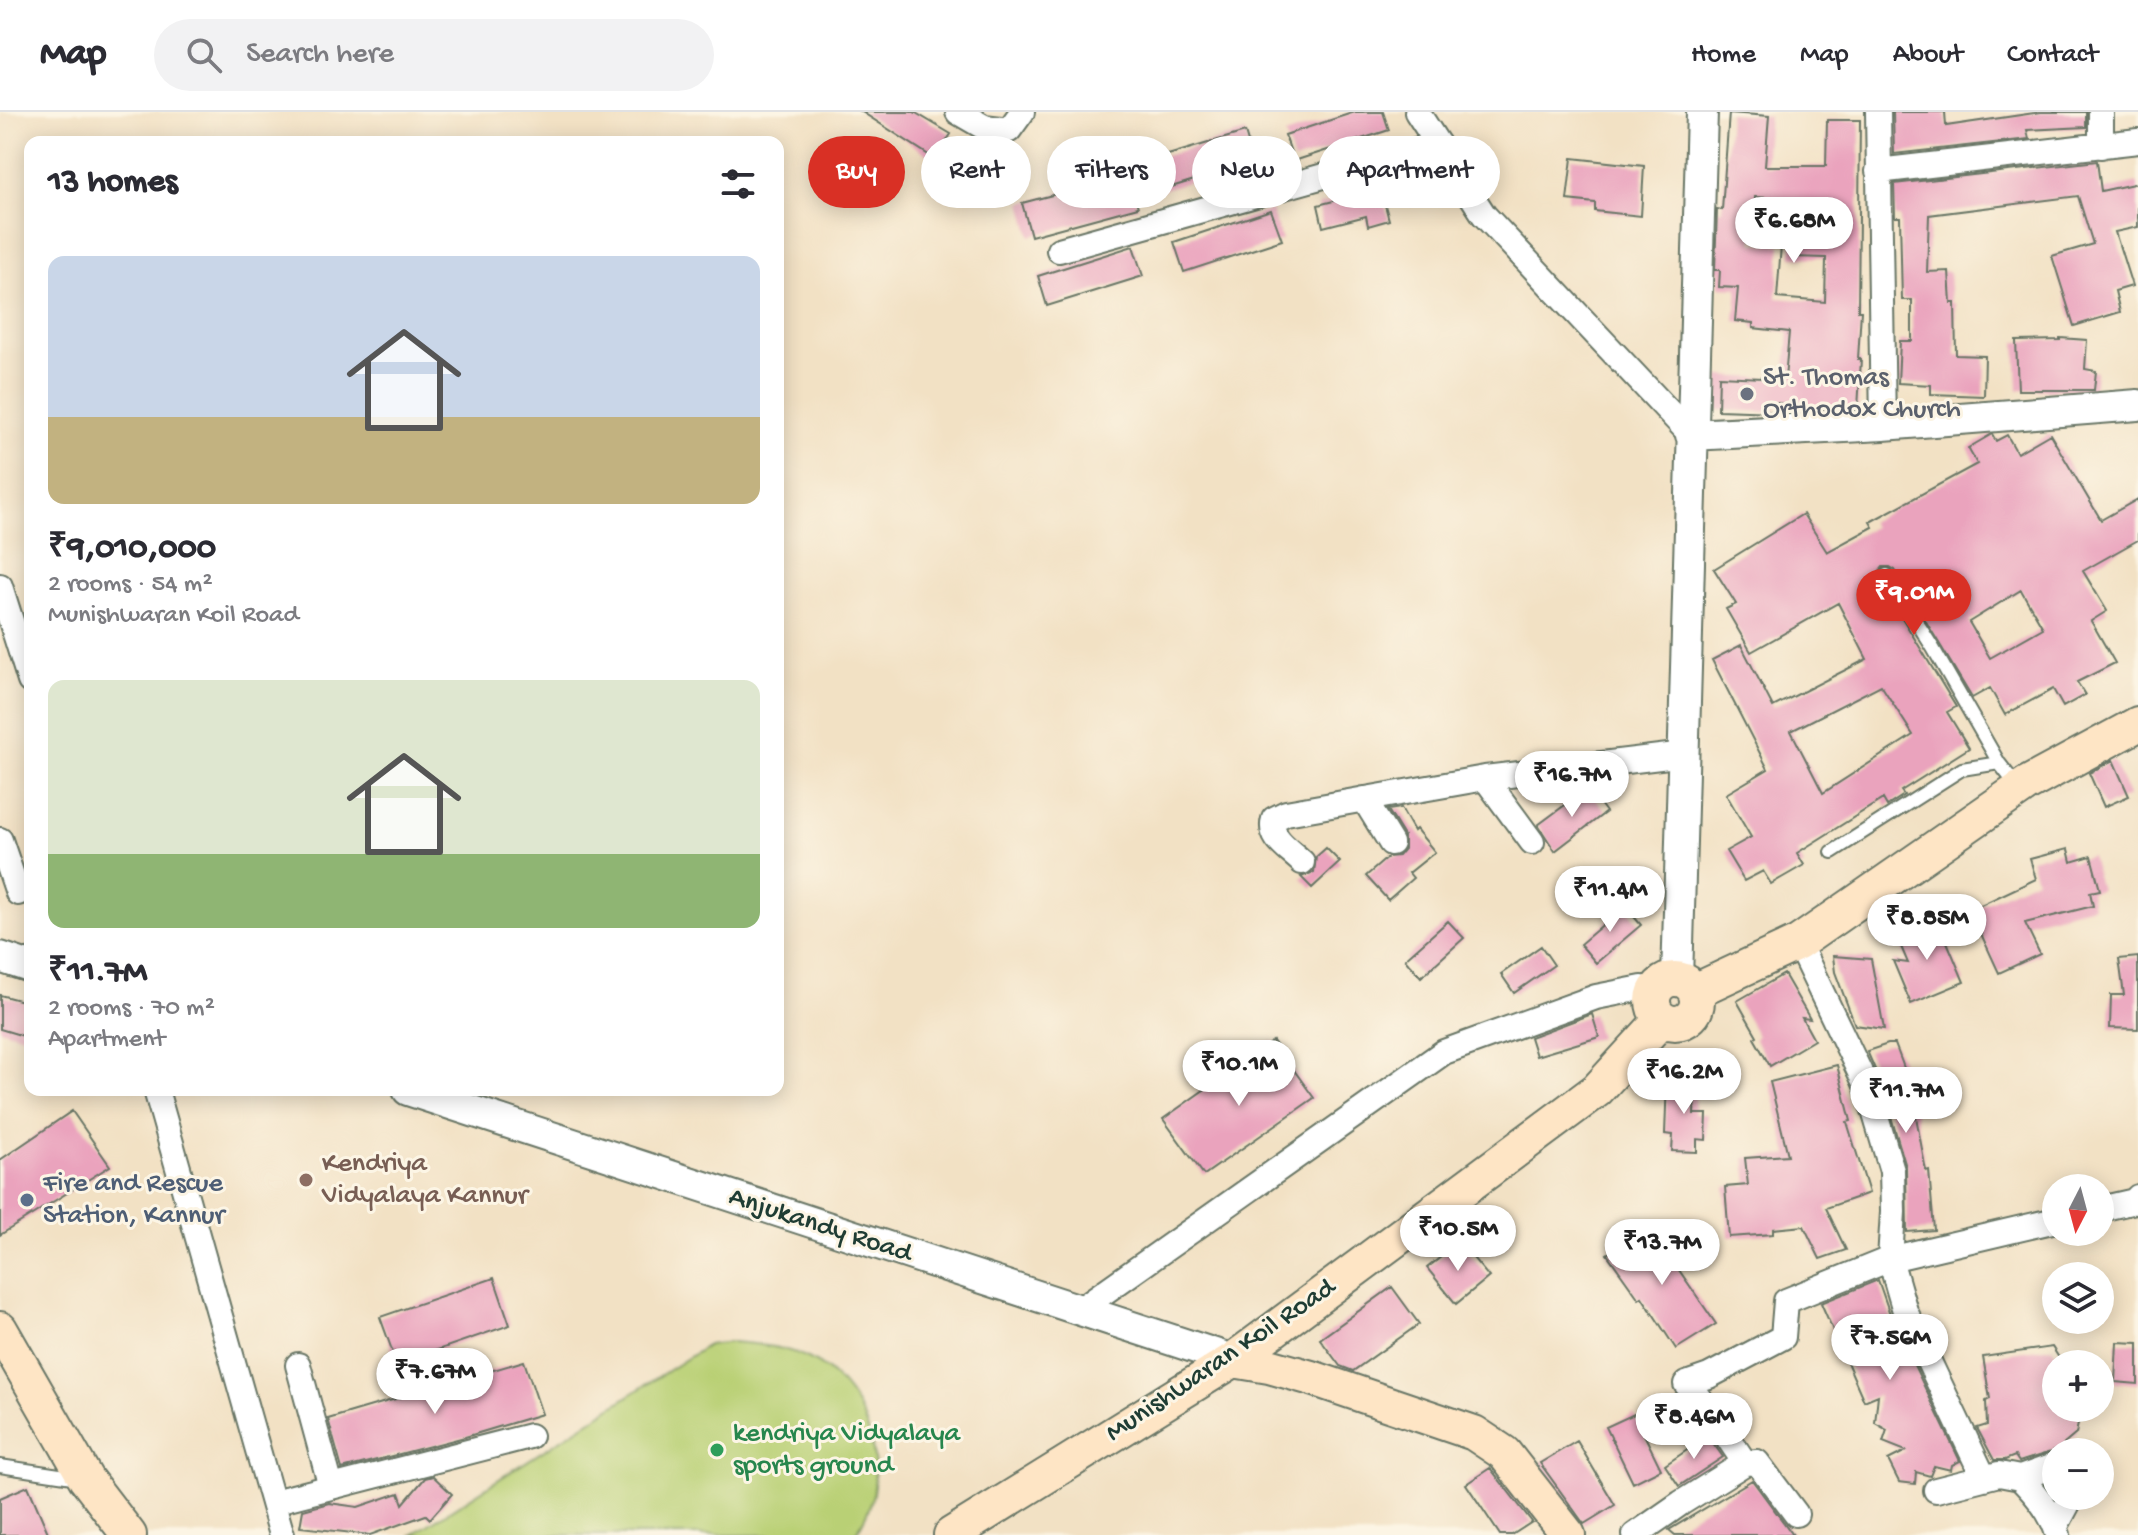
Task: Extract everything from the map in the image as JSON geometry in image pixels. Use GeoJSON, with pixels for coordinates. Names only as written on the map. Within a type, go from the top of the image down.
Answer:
{"type":"FeatureCollection","features":[{"type":"Feature","properties":{"kind":"main road","name":"Munishwaran Koil Road"},"geometry":{"type":"LineString","coordinates":[[951,1535],[1233,1360],[1597,1090],[1672,996],[1798,943],[2009,776],[2138,724]]}},
{"type":"Feature","properties":{"kind":"main road"},"geometry":{"type":"LineString","coordinates":[[0,1329],[86,1479],[129,1535]]}},
{"type":"Feature","properties":{"kind":"main road"},"geometry":{"type":"LineString","coordinates":[[1233,1360],[1302,1375],[1474,1433],[1504,1453],[1568,1535]]}},
{"type":"Feature","properties":{"kind":"street"},"geometry":{"type":"LineString","coordinates":[[958,112],[984,127],[1009,130],[1022,112]]}},
{"type":"Feature","properties":{"kind":"street"},"geometry":{"type":"LineString","coordinates":[[1417,112],[1433,136]]}},
{"type":"Feature","properties":{"kind":"street"},"geometry":{"type":"LineString","coordinates":[[1079,1310],[1444,1052],[1596,997],[1642,988],[1672,996],[1685,754],[1691,435],[1702,112]]}},
{"type":"Feature","properties":{"kind":"street"},"geometry":{"type":"LineString","coordinates":[[1878,112],[1883,425]]}},
{"type":"Feature","properties":{"kind":"street"},"geometry":{"type":"LineString","coordinates":[[2101,112],[2101,146]]}},
{"type":"Feature","properties":{"kind":"street"},"geometry":{"type":"LineString","coordinates":[[1878,171],[2138,141]]}},
{"type":"Feature","properties":{"kind":"street"},"geometry":{"type":"LineString","coordinates":[[1059,250],[1318,178]]}},
{"type":"Feature","properties":{"kind":"street"},"geometry":{"type":"LineString","coordinates":[[1479,208],[1691,435],[1883,425],[2138,405]]}},
{"type":"Feature","properties":{"kind":"street"},"geometry":{"type":"LineString","coordinates":[[0,586],[24,662]]}},
{"type":"Feature","properties":{"kind":"street"},"geometry":{"type":"LineString","coordinates":[[1302,862],[1274,837],[1274,819],[1286,813],[1485,778],[1685,754]]}},
{"type":"Feature","properties":{"kind":"street"},"geometry":{"type":"LineString","coordinates":[[1485,778],[1532,842]]}},
{"type":"Feature","properties":{"kind":"street"},"geometry":{"type":"LineString","coordinates":[[1364,799],[1391,843]]}},
{"type":"Feature","properties":{"kind":"street"},"geometry":{"type":"LineString","coordinates":[[0,840],[16,894]]}},
{"type":"Feature","properties":{"kind":"street"},"geometry":{"type":"LineString","coordinates":[[1798,943],[1867,1087],[1892,1171],[1890,1259],[1905,1311],[1984,1478]]}},
{"type":"Feature","properties":{"kind":"street"},"geometry":{"type":"LineString","coordinates":[[0,957],[24,965]]}},
{"type":"Feature","properties":{"kind":"street"},"geometry":{"type":"LineString","coordinates":[[158,1096],[282,1535]]}},
{"type":"Feature","properties":{"kind":"street","name":"Anjukandy Road"},"geometry":{"type":"LineString","coordinates":[[426,1096],[1233,1360]]}},
{"type":"Feature","properties":{"kind":"street"},"geometry":{"type":"LineString","coordinates":[[2114,1206],[2135,1201],[2138,1197]]}},
{"type":"Feature","properties":{"kind":"street"},"geometry":{"type":"LineString","coordinates":[[1745,1463],[1708,1408],[1686,1384],[1709,1376],[1783,1337],[1786,1301],[1890,1259],[2042,1223]]}},
{"type":"Feature","properties":{"kind":"street"},"geometry":{"type":"LineString","coordinates":[[298,1365],[331,1487]]}},
{"type":"Feature","properties":{"kind":"street"},"geometry":{"type":"LineString","coordinates":[[273,1502],[530,1436]]}},
{"type":"Feature","properties":{"kind":"street"},"geometry":{"type":"LineString","coordinates":[[1635,1535],[1745,1463],[1757,1462],[1796,1514]]}},
{"type":"Feature","properties":{"kind":"street"},"geometry":{"type":"LineString","coordinates":[[1936,1490],[1999,1474],[2020,1478],[2042,1470]]}},
{"type":"Feature","properties":{"kind":"street"},"geometry":{"type":"LineString","coordinates":[[2020,1478],[2033,1492],[2057,1531]]}},
{"type":"Feature","properties":{"kind":"street"},"geometry":{"type":"LineString","coordinates":[[2057,1531],[2066,1510]]}},
{"type":"Feature","properties":{"kind":"lane"},"geometry":{"type":"LineString","coordinates":[[1887,575],[2009,776]]}},
{"type":"Feature","properties":{"kind":"lane"},"geometry":{"type":"LineString","coordinates":[[1832,852],[1962,769],[2009,776]]}},
{"type":"Feature","properties":{"kind":"lane"},"geometry":{"type":"LineString","coordinates":[[0,1466],[86,1479]]}},
{"type":"Feature","properties":{"kind":"green space","name":"kendriya Vidyalaya sports ground"},"geometry":{"type":"Polygon","coordinates":[[[732,1342],[782,1349],[810,1359],[842,1384],[855,1401],[871,1440],[874,1482],[870,1506],[855,1535],[412,1535],[708,1345],[732,1342]]]}},
{"type":"Feature","properties":{"kind":"building"},"geometry":{"type":"Polygon","coordinates":[[[862,112],[914,112],[951,134],[921,136],[921,150],[905,140],[905,136],[899,136],[862,112]]]}},
{"type":"Feature","properties":{"kind":"building"},"geometry":{"type":"Polygon","coordinates":[[[1355,112],[1383,112],[1389,130],[1371,136],[1318,136],[1318,153],[1302,158],[1302,136],[1285,135],[1355,112]]]}},
{"type":"Feature","properties":{"kind":"building"},"geometry":{"type":"Polygon","coordinates":[[[1893,112],[1945,112],[1946,126],[2041,112],[2086,112],[2086,127],[2027,130],[2029,139],[1894,154],[1893,112]]]}},
{"type":"Feature","properties":{"kind":"building"},"geometry":{"type":"Polygon","coordinates":[[[1729,113],[1769,116],[1765,166],[1826,166],[1827,120],[1860,120],[1858,311],[1861,311],[1858,359],[1861,359],[1858,408],[1831,410],[1776,403],[1776,412],[1718,410],[1719,376],[1785,379],[1789,332],[1753,328],[1753,323],[1735,321],[1738,288],[1719,287],[1720,270],[1715,270],[1717,209],[1722,210],[1729,113]],[[1755,197],[1753,243],[1781,245],[1777,298],[1825,302],[1826,258],[1792,257],[1792,200],[1755,197]]]}},
{"type":"Feature","properties":{"kind":"building"},"geometry":{"type":"Polygon","coordinates":[[[1192,148],[1192,181],[1176,186],[1176,153],[1192,148]]]}},
{"type":"Feature","properties":{"kind":"building"},"geometry":{"type":"Polygon","coordinates":[[[1572,158],[1644,166],[1641,216],[1595,211],[1595,203],[1567,200],[1572,158]]]}},
{"type":"Feature","properties":{"kind":"building"},"geometry":{"type":"Polygon","coordinates":[[[2097,161],[2101,191],[2138,183],[2138,227],[2115,232],[2132,286],[2115,291],[2120,312],[2074,326],[2052,256],[2093,244],[2078,196],[1929,215],[1927,272],[1949,271],[1951,303],[1955,303],[1956,355],[1985,356],[1984,396],[1931,394],[1931,385],[1898,383],[1900,341],[1912,341],[1912,300],[1902,300],[1900,217],[1895,217],[1894,184],[2097,161]]]}},
{"type":"Feature","properties":{"kind":"building"},"geometry":{"type":"Polygon","coordinates":[[[1047,196],[1047,208],[1134,208],[1031,236],[1023,208],[1031,208],[1031,201],[1047,196]]]}},
{"type":"Feature","properties":{"kind":"building"},"geometry":{"type":"Polygon","coordinates":[[[1319,208],[1386,208],[1389,220],[1368,226],[1366,216],[1323,227],[1319,208]]]}},
{"type":"Feature","properties":{"kind":"building"},"geometry":{"type":"Polygon","coordinates":[[[1271,210],[1282,240],[1184,272],[1174,242],[1271,210]]]}},
{"type":"Feature","properties":{"kind":"building"},"geometry":{"type":"Polygon","coordinates":[[[1133,246],[1143,276],[1047,306],[1038,276],[1133,246]]]}},
{"type":"Feature","properties":{"kind":"building"},"geometry":{"type":"Polygon","coordinates":[[[2087,340],[2085,369],[2096,371],[2094,390],[2018,390],[2016,341],[2087,340]]]}},
{"type":"Feature","properties":{"kind":"building"},"geometry":{"type":"Polygon","coordinates":[[[1992,434],[1996,441],[2007,435],[2017,453],[2050,434],[2101,520],[2138,499],[2138,540],[2083,571],[2107,611],[2091,621],[2115,663],[2077,682],[2085,695],[2063,707],[2053,689],[2005,715],[1990,688],[1972,698],[1895,570],[1883,567],[1879,580],[1956,707],[1947,712],[1969,748],[1901,791],[1904,795],[1887,806],[1883,799],[1797,853],[1804,865],[1771,884],[1763,871],[1744,881],[1726,851],[1751,837],[1726,794],[1768,769],[1712,660],[1741,645],[1773,707],[1867,659],[1838,603],[1751,652],[1726,609],[1736,604],[1714,569],[1803,514],[1827,552],[1873,527],[1870,522],[1977,464],[1968,448],[1992,434]],[[2021,590],[1969,622],[1990,658],[2043,628],[2021,590]],[[1881,685],[1791,731],[1823,793],[1913,735],[1881,685]]]}},
{"type":"Feature","properties":{"kind":"building"},"geometry":{"type":"Polygon","coordinates":[[[2113,760],[2129,796],[2104,807],[2089,773],[2113,760]]]}},
{"type":"Feature","properties":{"kind":"building"},"geometry":{"type":"Polygon","coordinates":[[[1588,788],[1606,812],[1555,851],[1538,825],[1588,788]]]}},
{"type":"Feature","properties":{"kind":"building"},"geometry":{"type":"Polygon","coordinates":[[[1401,808],[1414,831],[1416,829],[1435,852],[1409,873],[1413,878],[1388,900],[1366,876],[1388,857],[1398,856],[1404,849],[1404,836],[1388,810],[1401,808]]]}},
{"type":"Feature","properties":{"kind":"building"},"geometry":{"type":"Polygon","coordinates":[[[1326,848],[1340,862],[1312,888],[1301,877],[1314,872],[1316,857],[1326,848]]]}},
{"type":"Feature","properties":{"kind":"building"},"geometry":{"type":"Polygon","coordinates":[[[2068,849],[2071,862],[2091,856],[2100,890],[2090,892],[2093,906],[2025,923],[2040,954],[1999,973],[1970,910],[2036,879],[2030,859],[2068,849]]]}},
{"type":"Feature","properties":{"kind":"building"},"geometry":{"type":"Polygon","coordinates":[[[1625,906],[1641,925],[1596,963],[1580,944],[1625,906]]]}},
{"type":"Feature","properties":{"kind":"building"},"geometry":{"type":"Polygon","coordinates":[[[1937,918],[1964,982],[1911,1004],[1893,961],[1908,963],[1896,935],[1937,918]]]}},
{"type":"Feature","properties":{"kind":"building"},"geometry":{"type":"Polygon","coordinates":[[[1448,921],[1464,938],[1421,977],[1405,959],[1448,921]]]}},
{"type":"Feature","properties":{"kind":"building"},"geometry":{"type":"Polygon","coordinates":[[[1541,946],[1554,965],[1514,993],[1501,974],[1541,946]]]}},
{"type":"Feature","properties":{"kind":"building"},"geometry":{"type":"Polygon","coordinates":[[[1833,956],[1871,959],[1884,1029],[1855,1025],[1835,972],[1833,956]]]}},
{"type":"Feature","properties":{"kind":"building"},"geometry":{"type":"Polygon","coordinates":[[[2138,957],[2138,1029],[2110,1028],[2111,995],[2124,995],[2119,959],[2138,957]]]}},
{"type":"Feature","properties":{"kind":"building"},"geometry":{"type":"Polygon","coordinates":[[[1784,974],[1810,1019],[1802,1018],[1814,1040],[1770,1066],[1737,1001],[1784,974]]]}},
{"type":"Feature","properties":{"kind":"building"},"geometry":{"type":"Polygon","coordinates":[[[0,995],[24,1001],[24,1036],[0,1029],[0,995]]]}},
{"type":"Feature","properties":{"kind":"building"},"geometry":{"type":"Polygon","coordinates":[[[1592,1014],[1599,1037],[1536,1056],[1530,1037],[1592,1014]]]}},
{"type":"Feature","properties":{"kind":"building"},"geometry":{"type":"Polygon","coordinates":[[[1273,1041],[1314,1098],[1204,1175],[1163,1119],[1273,1041]]]}},
{"type":"Feature","properties":{"kind":"building"},"geometry":{"type":"Polygon","coordinates":[[[1895,1044],[1910,1084],[1926,1171],[1929,1170],[1934,1230],[1907,1232],[1906,1167],[1881,1083],[1867,1051],[1895,1044]]]}},
{"type":"Feature","properties":{"kind":"building"},"geometry":{"type":"Polygon","coordinates":[[[1837,1065],[1851,1121],[1847,1122],[1869,1193],[1826,1208],[1846,1250],[1820,1259],[1804,1226],[1773,1229],[1773,1234],[1729,1237],[1725,1187],[1748,1185],[1745,1158],[1788,1155],[1770,1082],[1837,1065]]]}},
{"type":"Feature","properties":{"kind":"building"},"geometry":{"type":"Polygon","coordinates":[[[1667,1079],[1696,1081],[1694,1114],[1707,1114],[1706,1140],[1697,1139],[1697,1152],[1672,1151],[1673,1135],[1665,1134],[1667,1079]]]}},
{"type":"Feature","properties":{"kind":"building","name":"Fire and Rescue Station, Kannur"},"geometry":{"type":"Polygon","coordinates":[[[72,1111],[110,1166],[0,1235],[0,1160],[72,1111]]]}},
{"type":"Feature","properties":{"kind":"building"},"geometry":{"type":"Polygon","coordinates":[[[1648,1225],[1716,1324],[1676,1349],[1642,1297],[1639,1299],[1607,1254],[1648,1225]]]}},
{"type":"Feature","properties":{"kind":"building"},"geometry":{"type":"Polygon","coordinates":[[[1460,1242],[1489,1277],[1456,1304],[1427,1268],[1460,1242]]]}},
{"type":"Feature","properties":{"kind":"building"},"geometry":{"type":"Polygon","coordinates":[[[494,1278],[510,1325],[397,1364],[380,1317],[494,1278]]]}},
{"type":"Feature","properties":{"kind":"building"},"geometry":{"type":"Polygon","coordinates":[[[1878,1280],[1891,1317],[1960,1461],[1952,1465],[1951,1470],[1934,1466],[1930,1476],[1916,1472],[1915,1484],[1899,1482],[1888,1460],[1906,1451],[1883,1442],[1887,1430],[1875,1423],[1878,1395],[1864,1401],[1821,1303],[1878,1280]]]}},
{"type":"Feature","properties":{"kind":"building"},"geometry":{"type":"Polygon","coordinates":[[[1392,1287],[1419,1324],[1353,1371],[1340,1366],[1320,1339],[1392,1287]]]}},
{"type":"Feature","properties":{"kind":"building"},"geometry":{"type":"Polygon","coordinates":[[[2117,1342],[2138,1343],[2138,1384],[2115,1382],[2117,1342]]]}},
{"type":"Feature","properties":{"kind":"building"},"geometry":{"type":"Polygon","coordinates":[[[2052,1347],[2054,1350],[2042,1350],[2042,1422],[2078,1422],[2076,1434],[2071,1438],[2042,1438],[2042,1455],[2019,1462],[2015,1456],[1994,1460],[1977,1428],[1987,1425],[1986,1401],[1990,1399],[1983,1357],[2052,1347]]]}},
{"type":"Feature","properties":{"kind":"building"},"geometry":{"type":"Polygon","coordinates":[[[524,1361],[542,1414],[342,1469],[328,1419],[524,1361]]]}},
{"type":"Feature","properties":{"kind":"building"},"geometry":{"type":"Polygon","coordinates":[[[1634,1414],[1661,1469],[1633,1483],[1606,1427],[1634,1414]]]}},
{"type":"Feature","properties":{"kind":"building"},"geometry":{"type":"Polygon","coordinates":[[[1708,1436],[1723,1457],[1679,1486],[1665,1465],[1708,1436]]]}},
{"type":"Feature","properties":{"kind":"building"},"geometry":{"type":"Polygon","coordinates":[[[1577,1441],[1615,1505],[1584,1524],[1540,1463],[1577,1441]]]}},
{"type":"Feature","properties":{"kind":"building"},"geometry":{"type":"Polygon","coordinates":[[[1490,1468],[1532,1522],[1512,1535],[1500,1535],[1466,1484],[1490,1468]]]}},
{"type":"Feature","properties":{"kind":"building"},"geometry":{"type":"Polygon","coordinates":[[[433,1476],[452,1494],[430,1519],[426,1515],[370,1535],[300,1527],[303,1510],[329,1503],[358,1507],[399,1493],[403,1504],[425,1478],[433,1476]]]}},
{"type":"Feature","properties":{"kind":"building"},"geometry":{"type":"Polygon","coordinates":[[[1752,1480],[1793,1535],[1675,1535],[1669,1530],[1752,1480]]]}},
{"type":"Feature","properties":{"kind":"building"},"geometry":{"type":"Polygon","coordinates":[[[28,1486],[49,1535],[0,1535],[0,1498],[28,1486]]]}},
{"type":"Feature","properties":{"kind":"place","name":"St. Thomas Orthodox Church"},"geometry":{"type":"Point","coordinates":[1747,394]}},
{"type":"Feature","properties":{"kind":"place","name":"Kendriya Vidyalaya Kannur"},"geometry":{"type":"Point","coordinates":[306,1180]}},
{"type":"Feature","properties":{"kind":"place","name":"Fire and Rescue Station, Kannur"},"geometry":{"type":"Point","coordinates":[27,1200]}},
{"type":"Feature","properties":{"kind":"place","name":"kendriya Vidyalaya sports ground"},"geometry":{"type":"Point","coordinates":[717,1450]}}]}
